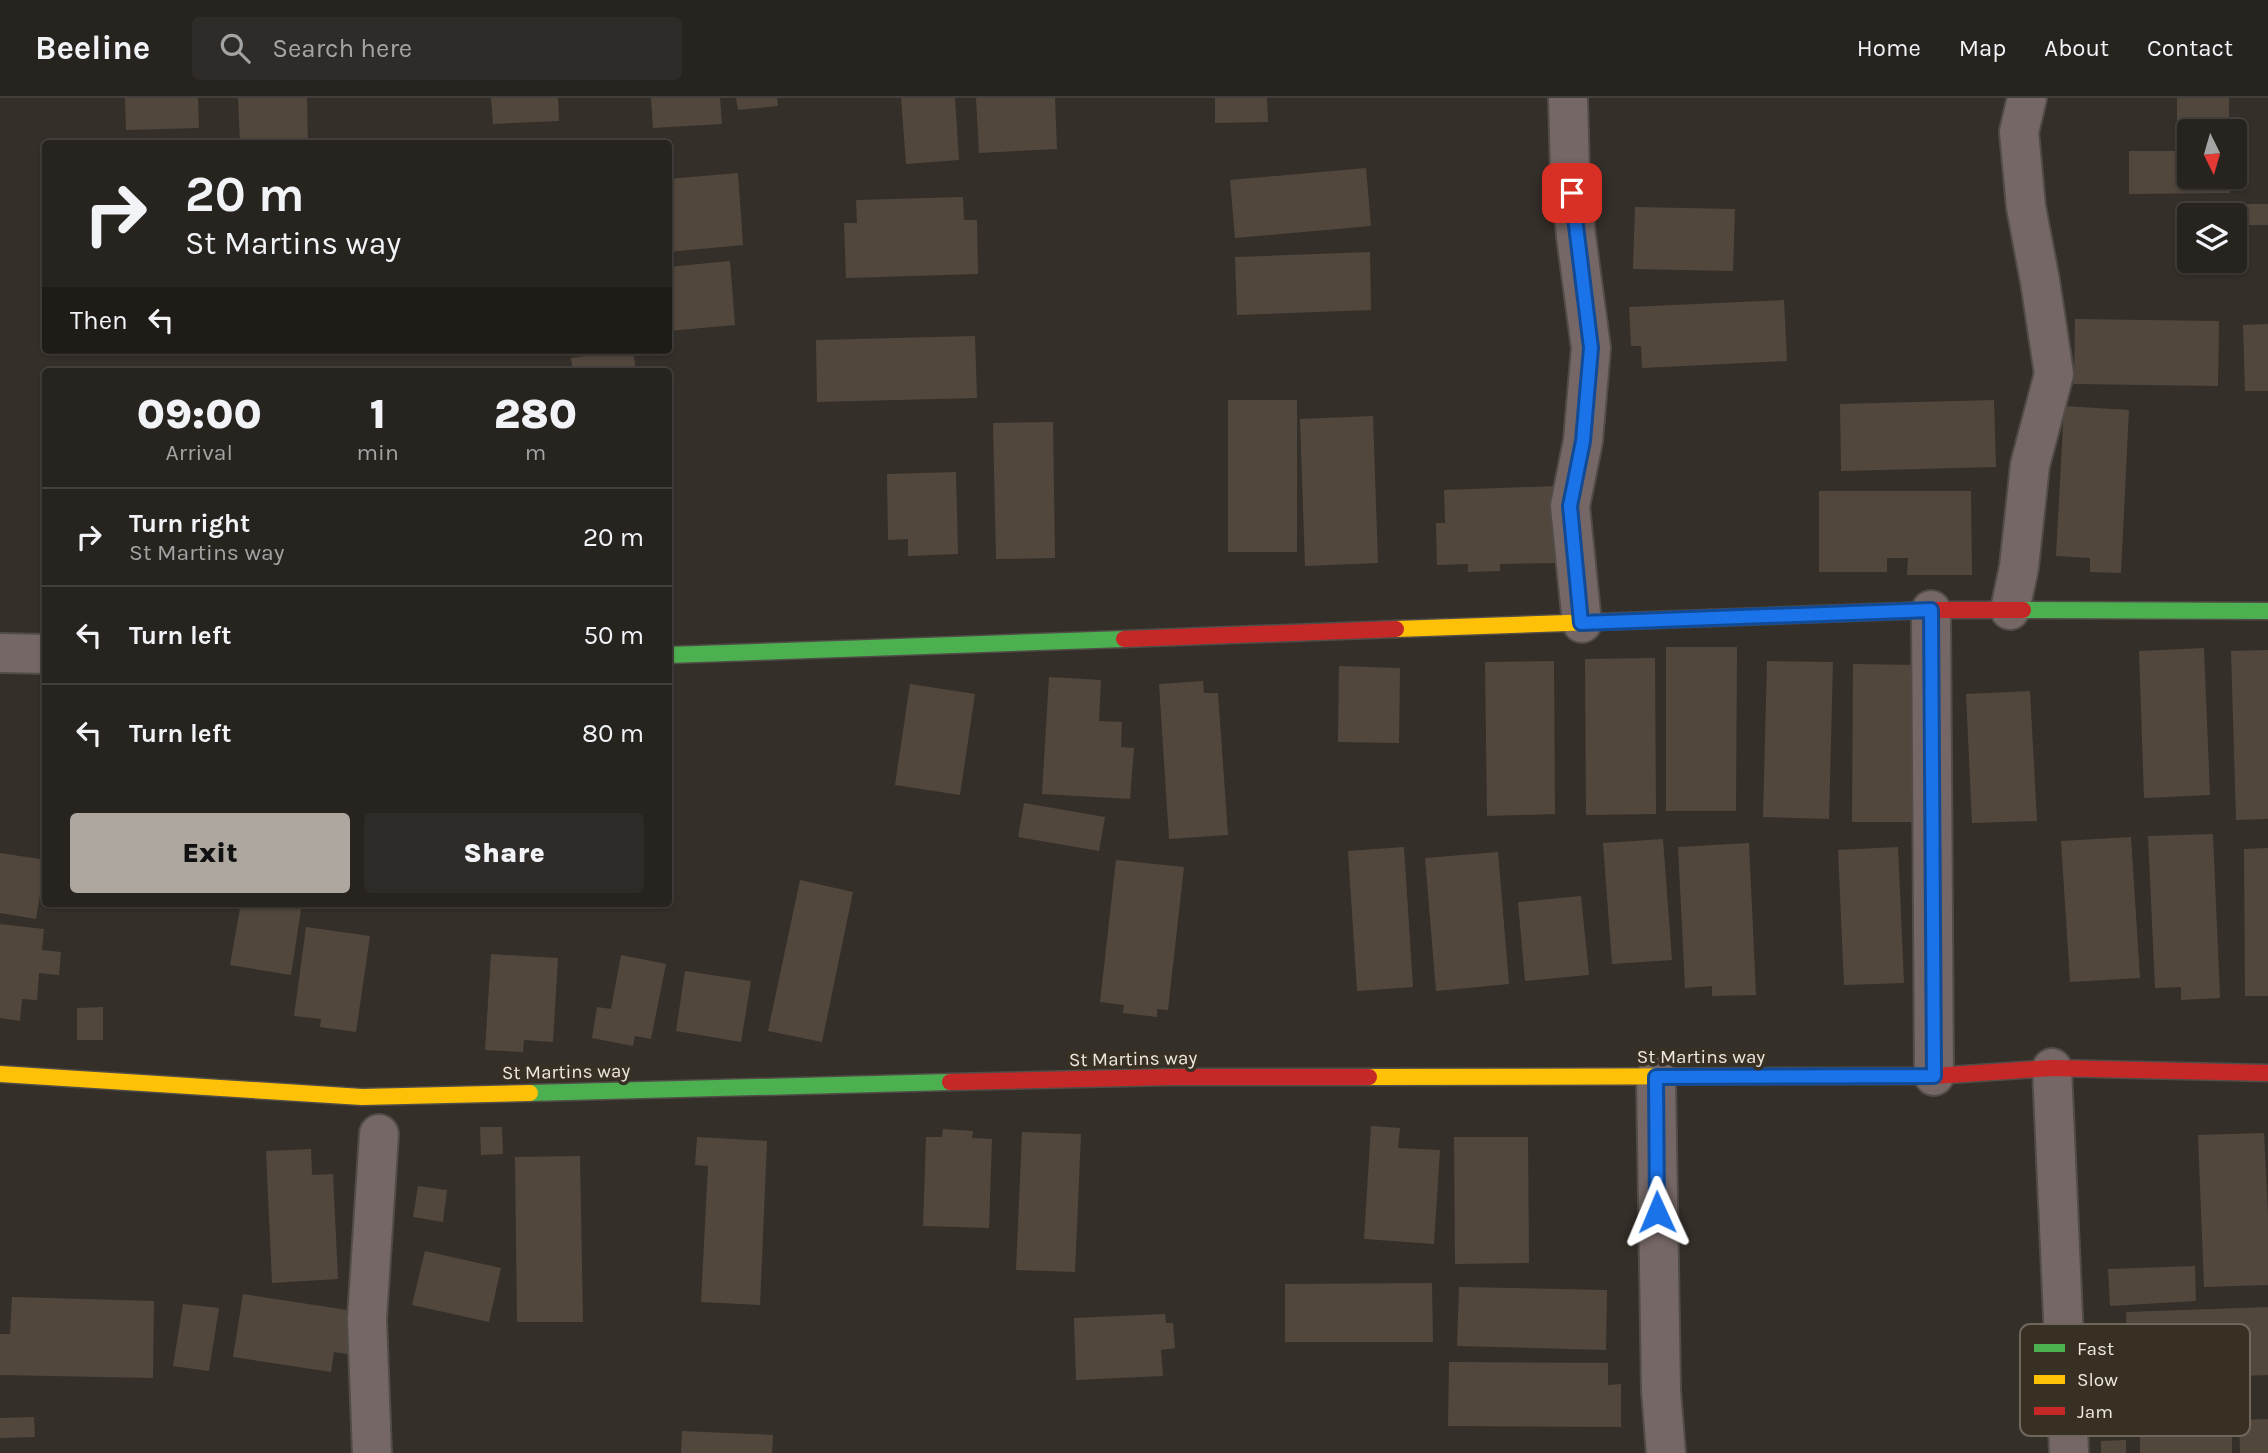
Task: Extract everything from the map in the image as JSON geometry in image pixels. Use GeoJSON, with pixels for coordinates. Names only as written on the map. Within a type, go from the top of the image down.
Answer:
{"type":"FeatureCollection","features":[{"type":"Feature","properties":{"kind":"street"},"geometry":{"type":"LineString","coordinates":[[1568,98],[1570,172],[1591,348],[1583,441],[1570,506],[1581,623]]}},
{"type":"Feature","properties":{"kind":"street"},"geometry":{"type":"LineString","coordinates":[[2010,610],[2019,567],[2030,465],[2054,374],[2026,207],[2019,132],[2027,98]]}},
{"type":"Feature","properties":{"kind":"street"},"geometry":{"type":"LineString","coordinates":[[1931,610],[1934,1076]]}},
{"type":"Feature","properties":{"kind":"street"},"geometry":{"type":"LineString","coordinates":[[672,655],[1931,610],[2268,611]]}},
{"type":"Feature","properties":{"kind":"street"},"geometry":{"type":"LineString","coordinates":[[0,653],[42,654]]}},
{"type":"Feature","properties":{"kind":"street"},"geometry":{"type":"LineString","coordinates":[[2052,1068],[2063,1324]]}},
{"type":"Feature","properties":{"kind":"street","name":"St Martins way"},"geometry":{"type":"LineString","coordinates":[[0,1074],[362,1097],[1171,1077],[1934,1076],[2052,1068],[2268,1073]]}},
{"type":"Feature","properties":{"kind":"street"},"geometry":{"type":"LineString","coordinates":[[1656,1077],[1661,1391],[1666,1453]]}},
{"type":"Feature","properties":{"kind":"street"},"geometry":{"type":"LineString","coordinates":[[372,1453],[367,1319],[379,1134]]}},
{"type":"Feature","properties":{"kind":"building"},"geometry":{"type":"Polygon","coordinates":[[[125,98],[198,98],[199,128],[126,130],[125,98]]]}},
{"type":"Feature","properties":{"kind":"building"},"geometry":{"type":"Polygon","coordinates":[[[238,98],[307,98],[308,140],[240,140],[238,98]]]}},
{"type":"Feature","properties":{"kind":"building"},"geometry":{"type":"Polygon","coordinates":[[[491,98],[558,98],[559,121],[493,124],[491,98]]]}},
{"type":"Feature","properties":{"kind":"building"},"geometry":{"type":"Polygon","coordinates":[[[651,98],[720,98],[722,124],[653,128],[651,98]]]}},
{"type":"Feature","properties":{"kind":"building"},"geometry":{"type":"Polygon","coordinates":[[[736,98],[777,98],[778,106],[738,110],[736,98]]]}},
{"type":"Feature","properties":{"kind":"building"},"geometry":{"type":"Polygon","coordinates":[[[901,98],[955,98],[959,160],[906,164],[901,98]]]}},
{"type":"Feature","properties":{"kind":"building"},"geometry":{"type":"Polygon","coordinates":[[[976,98],[1055,98],[1057,149],[979,153],[976,98]]]}},
{"type":"Feature","properties":{"kind":"building"},"geometry":{"type":"Polygon","coordinates":[[[1215,98],[1267,98],[1268,122],[1215,123],[1215,98]]]}},
{"type":"Feature","properties":{"kind":"building"},"geometry":{"type":"Polygon","coordinates":[[[2177,98],[2229,98],[2229,119],[2177,119],[2177,98]]]}},
{"type":"Feature","properties":{"kind":"building"},"geometry":{"type":"Polygon","coordinates":[[[2129,151],[2177,151],[2177,189],[2230,189],[2230,193],[2129,194],[2129,151]]]}},
{"type":"Feature","properties":{"kind":"building"},"geometry":{"type":"Polygon","coordinates":[[[1366,168],[1371,226],[1235,238],[1230,180],[1366,168]]]}},
{"type":"Feature","properties":{"kind":"building"},"geometry":{"type":"Polygon","coordinates":[[[738,173],[743,245],[672,252],[672,179],[738,173]]]}},
{"type":"Feature","properties":{"kind":"building"},"geometry":{"type":"Polygon","coordinates":[[[963,197],[964,220],[977,220],[978,274],[846,278],[844,223],[857,223],[856,200],[963,197]]]}},
{"type":"Feature","properties":{"kind":"building"},"geometry":{"type":"Polygon","coordinates":[[[2247,204],[2268,204],[2268,225],[2247,225],[2247,204]]]}},
{"type":"Feature","properties":{"kind":"building"},"geometry":{"type":"Polygon","coordinates":[[[1635,207],[1735,209],[1733,271],[1633,269],[1635,207]]]}},
{"type":"Feature","properties":{"kind":"building"},"geometry":{"type":"Polygon","coordinates":[[[1370,252],[1371,310],[1237,315],[1235,257],[1370,252]]]}},
{"type":"Feature","properties":{"kind":"building"},"geometry":{"type":"Polygon","coordinates":[[[730,261],[735,325],[672,331],[672,267],[730,261]]]}},
{"type":"Feature","properties":{"kind":"building"},"geometry":{"type":"Polygon","coordinates":[[[1784,300],[1787,361],[1642,368],[1641,346],[1631,346],[1629,307],[1784,300]]]}},
{"type":"Feature","properties":{"kind":"building"},"geometry":{"type":"Polygon","coordinates":[[[2075,319],[2219,321],[2218,386],[2074,384],[2075,319]]]}},
{"type":"Feature","properties":{"kind":"building"},"geometry":{"type":"Polygon","coordinates":[[[2268,324],[2268,391],[2245,391],[2243,325],[2268,324]]]}},
{"type":"Feature","properties":{"kind":"building"},"geometry":{"type":"Polygon","coordinates":[[[975,336],[977,398],[817,402],[816,340],[975,336]]]}},
{"type":"Feature","properties":{"kind":"building"},"geometry":{"type":"Polygon","coordinates":[[[596,354],[634,354],[636,368],[573,368],[571,358],[596,354]]]}},
{"type":"Feature","properties":{"kind":"building"},"geometry":{"type":"Polygon","coordinates":[[[1228,400],[1297,400],[1297,552],[1228,552],[1228,400]]]}},
{"type":"Feature","properties":{"kind":"building"},"geometry":{"type":"Polygon","coordinates":[[[1994,400],[1996,467],[1841,471],[1840,404],[1994,400]]]}},
{"type":"Feature","properties":{"kind":"building"},"geometry":{"type":"Polygon","coordinates":[[[2064,406],[2129,410],[2121,573],[2090,572],[2090,558],[2056,556],[2064,406]]]}},
{"type":"Feature","properties":{"kind":"building"},"geometry":{"type":"Polygon","coordinates":[[[1373,416],[1378,563],[1305,566],[1300,419],[1373,416]]]}},
{"type":"Feature","properties":{"kind":"building"},"geometry":{"type":"Polygon","coordinates":[[[1053,422],[1055,558],[996,559],[993,423],[1053,422]]]}},
{"type":"Feature","properties":{"kind":"building"},"geometry":{"type":"Polygon","coordinates":[[[956,472],[958,554],[908,556],[908,539],[888,540],[887,474],[956,472]]]}},
{"type":"Feature","properties":{"kind":"building"},"geometry":{"type":"Polygon","coordinates":[[[1558,486],[1560,563],[1500,564],[1500,571],[1468,572],[1468,564],[1437,565],[1436,523],[1445,523],[1444,490],[1558,486]]]}},
{"type":"Feature","properties":{"kind":"building"},"geometry":{"type":"Polygon","coordinates":[[[1819,491],[1971,491],[1972,575],[1907,575],[1908,558],[1887,558],[1887,572],[1819,572],[1819,491]]]}},
{"type":"Feature","properties":{"kind":"building"},"geometry":{"type":"Polygon","coordinates":[[[1666,647],[1737,647],[1736,811],[1666,811],[1666,647]]]}},
{"type":"Feature","properties":{"kind":"building"},"geometry":{"type":"Polygon","coordinates":[[[2204,648],[2210,795],[2144,798],[2139,651],[2204,648]]]}},
{"type":"Feature","properties":{"kind":"building"},"geometry":{"type":"Polygon","coordinates":[[[2268,650],[2268,819],[2236,820],[2231,651],[2268,650]]]}},
{"type":"Feature","properties":{"kind":"building"},"geometry":{"type":"Polygon","coordinates":[[[1655,658],[1656,814],[1586,815],[1585,659],[1655,658]]]}},
{"type":"Feature","properties":{"kind":"building"},"geometry":{"type":"Polygon","coordinates":[[[1554,661],[1555,814],[1487,816],[1485,662],[1554,661]]]}},
{"type":"Feature","properties":{"kind":"building"},"geometry":{"type":"Polygon","coordinates":[[[1767,661],[1833,662],[1829,819],[1763,817],[1767,661]]]}},
{"type":"Feature","properties":{"kind":"building"},"geometry":{"type":"Polygon","coordinates":[[[1853,664],[1920,665],[1919,822],[1852,822],[1853,664]]]}},
{"type":"Feature","properties":{"kind":"building"},"geometry":{"type":"Polygon","coordinates":[[[1339,666],[1400,668],[1399,743],[1338,742],[1339,666]]]}},
{"type":"Feature","properties":{"kind":"building"},"geometry":{"type":"Polygon","coordinates":[[[1049,677],[1101,680],[1099,721],[1122,722],[1121,747],[1134,748],[1130,799],[1042,794],[1049,677]]]}},
{"type":"Feature","properties":{"kind":"building"},"geometry":{"type":"Polygon","coordinates":[[[1203,681],[1204,693],[1218,693],[1228,835],[1169,839],[1159,684],[1203,681]]]}},
{"type":"Feature","properties":{"kind":"building"},"geometry":{"type":"Polygon","coordinates":[[[910,684],[975,694],[960,795],[895,785],[910,684]]]}},
{"type":"Feature","properties":{"kind":"building"},"geometry":{"type":"Polygon","coordinates":[[[2030,691],[2037,821],[1972,823],[1966,694],[2030,691]]]}},
{"type":"Feature","properties":{"kind":"building"},"geometry":{"type":"Polygon","coordinates":[[[1024,803],[1105,817],[1099,851],[1018,837],[1024,803]]]}},
{"type":"Feature","properties":{"kind":"building"},"geometry":{"type":"Polygon","coordinates":[[[2213,834],[2220,998],[2181,1000],[2181,987],[2155,988],[2148,836],[2213,834]]]}},
{"type":"Feature","properties":{"kind":"building"},"geometry":{"type":"Polygon","coordinates":[[[2131,837],[2140,978],[2070,982],[2061,841],[2131,837]]]}},
{"type":"Feature","properties":{"kind":"building"},"geometry":{"type":"Polygon","coordinates":[[[1663,839],[1672,960],[1612,964],[1603,843],[1663,839]]]}},
{"type":"Feature","properties":{"kind":"building"},"geometry":{"type":"Polygon","coordinates":[[[1749,843],[1756,995],[1712,996],[1712,986],[1685,988],[1678,847],[1749,843]]]}},
{"type":"Feature","properties":{"kind":"building"},"geometry":{"type":"Polygon","coordinates":[[[1404,847],[1413,987],[1357,991],[1348,851],[1404,847]]]}},
{"type":"Feature","properties":{"kind":"building"},"geometry":{"type":"Polygon","coordinates":[[[1898,847],[1904,983],[1844,985],[1838,850],[1898,847]]]}},
{"type":"Feature","properties":{"kind":"building"},"geometry":{"type":"Polygon","coordinates":[[[2268,848],[2268,996],[2245,996],[2244,849],[2268,848]]]}},
{"type":"Feature","properties":{"kind":"building"},"geometry":{"type":"Polygon","coordinates":[[[1498,852],[1509,984],[1436,991],[1425,858],[1498,852]]]}},
{"type":"Feature","properties":{"kind":"building"},"geometry":{"type":"Polygon","coordinates":[[[0,853],[42,859],[42,884],[36,919],[0,913],[0,853]]]}},
{"type":"Feature","properties":{"kind":"building"},"geometry":{"type":"Polygon","coordinates":[[[1116,860],[1184,867],[1168,1010],[1157,1009],[1157,1017],[1123,1013],[1124,1005],[1100,1002],[1116,860]]]}},
{"type":"Feature","properties":{"kind":"building"},"geometry":{"type":"Polygon","coordinates":[[[800,880],[853,892],[822,1042],[768,1031],[800,880]]]}},
{"type":"Feature","properties":{"kind":"building"},"geometry":{"type":"Polygon","coordinates":[[[1581,896],[1589,975],[1525,981],[1518,902],[1581,896]]]}},
{"type":"Feature","properties":{"kind":"building"},"geometry":{"type":"Polygon","coordinates":[[[240,907],[301,907],[291,975],[230,965],[240,907]]]}},
{"type":"Feature","properties":{"kind":"building"},"geometry":{"type":"Polygon","coordinates":[[[0,924],[44,929],[42,950],[61,952],[59,975],[39,973],[37,1000],[22,999],[20,1021],[0,1018],[0,924]]]}},
{"type":"Feature","properties":{"kind":"building"},"geometry":{"type":"Polygon","coordinates":[[[306,927],[370,936],[356,1032],[320,1027],[321,1019],[294,1016],[306,927]]]}},
{"type":"Feature","properties":{"kind":"building"},"geometry":{"type":"Polygon","coordinates":[[[491,954],[558,958],[553,1042],[524,1040],[523,1052],[485,1050],[491,954]]]}},
{"type":"Feature","properties":{"kind":"building"},"geometry":{"type":"Polygon","coordinates":[[[621,955],[666,964],[651,1039],[635,1036],[633,1046],[592,1038],[597,1007],[611,1009],[621,955]]]}},
{"type":"Feature","properties":{"kind":"building"},"geometry":{"type":"Polygon","coordinates":[[[685,971],[751,981],[741,1042],[676,1031],[685,971]]]}},
{"type":"Feature","properties":{"kind":"building"},"geometry":{"type":"Polygon","coordinates":[[[103,1007],[103,1040],[77,1040],[77,1008],[103,1007]]]}},
{"type":"Feature","properties":{"kind":"building"},"geometry":{"type":"Polygon","coordinates":[[[1371,1126],[1400,1128],[1398,1148],[1440,1150],[1434,1244],[1364,1239],[1371,1126]]]}},
{"type":"Feature","properties":{"kind":"building"},"geometry":{"type":"Polygon","coordinates":[[[480,1127],[502,1127],[503,1154],[481,1155],[480,1127]]]}},
{"type":"Feature","properties":{"kind":"building"},"geometry":{"type":"Polygon","coordinates":[[[943,1129],[973,1131],[972,1138],[992,1139],[989,1228],[923,1226],[926,1137],[942,1137],[943,1129]]]}},
{"type":"Feature","properties":{"kind":"building"},"geometry":{"type":"Polygon","coordinates":[[[1022,1132],[1081,1134],[1075,1272],[1016,1270],[1022,1132]]]}},
{"type":"Feature","properties":{"kind":"building"},"geometry":{"type":"Polygon","coordinates":[[[2264,1133],[2268,1285],[2204,1287],[2198,1135],[2264,1133]]]}},
{"type":"Feature","properties":{"kind":"building"},"geometry":{"type":"Polygon","coordinates":[[[697,1137],[767,1141],[760,1305],[701,1302],[708,1166],[695,1165],[697,1137]]]}},
{"type":"Feature","properties":{"kind":"building"},"geometry":{"type":"Polygon","coordinates":[[[1454,1137],[1528,1137],[1529,1263],[1455,1264],[1454,1137]]]}},
{"type":"Feature","properties":{"kind":"building"},"geometry":{"type":"Polygon","coordinates":[[[311,1149],[312,1175],[333,1174],[338,1279],[272,1283],[266,1151],[311,1149]]]}},
{"type":"Feature","properties":{"kind":"building"},"geometry":{"type":"Polygon","coordinates":[[[580,1156],[583,1322],[517,1322],[515,1157],[580,1156]]]}},
{"type":"Feature","properties":{"kind":"building"},"geometry":{"type":"Polygon","coordinates":[[[418,1186],[447,1190],[443,1222],[413,1217],[418,1186]]]}},
{"type":"Feature","properties":{"kind":"building"},"geometry":{"type":"Polygon","coordinates":[[[425,1251],[501,1268],[489,1322],[412,1305],[425,1251]]]}},
{"type":"Feature","properties":{"kind":"building"},"geometry":{"type":"Polygon","coordinates":[[[2195,1266],[2196,1301],[2110,1306],[2108,1269],[2195,1266]]]}},
{"type":"Feature","properties":{"kind":"building"},"geometry":{"type":"Polygon","coordinates":[[[1432,1283],[1433,1342],[1285,1342],[1285,1284],[1432,1283]]]}},
{"type":"Feature","properties":{"kind":"building"},"geometry":{"type":"Polygon","coordinates":[[[1459,1287],[1607,1290],[1606,1350],[1457,1346],[1459,1287]]]}},
{"type":"Feature","properties":{"kind":"building"},"geometry":{"type":"Polygon","coordinates":[[[243,1294],[360,1312],[353,1355],[334,1352],[331,1372],[233,1357],[243,1294]]]}},
{"type":"Feature","properties":{"kind":"building"},"geometry":{"type":"Polygon","coordinates":[[[12,1297],[154,1301],[153,1378],[0,1375],[0,1334],[10,1334],[12,1297]]]}},
{"type":"Feature","properties":{"kind":"building"},"geometry":{"type":"Polygon","coordinates":[[[183,1304],[219,1308],[209,1371],[173,1366],[183,1304]]]}},
{"type":"Feature","properties":{"kind":"building"},"geometry":{"type":"Polygon","coordinates":[[[2268,1307],[2268,1375],[2250,1376],[2250,1324],[2127,1324],[2126,1312],[2268,1307]]]}},
{"type":"Feature","properties":{"kind":"building"},"geometry":{"type":"Polygon","coordinates":[[[1165,1314],[1166,1323],[1173,1323],[1175,1348],[1161,1350],[1163,1376],[1076,1380],[1074,1318],[1165,1314]]]}},
{"type":"Feature","properties":{"kind":"building"},"geometry":{"type":"Polygon","coordinates":[[[1449,1362],[1608,1363],[1608,1385],[1621,1384],[1621,1427],[1448,1426],[1449,1362]]]}},
{"type":"Feature","properties":{"kind":"building"},"geometry":{"type":"Polygon","coordinates":[[[34,1417],[35,1437],[0,1438],[0,1418],[34,1417]]]}},
{"type":"Feature","properties":{"kind":"building"},"geometry":{"type":"Polygon","coordinates":[[[2268,1419],[2268,1453],[2240,1453],[2239,1436],[2250,1436],[2250,1420],[2268,1419]]]}},
{"type":"Feature","properties":{"kind":"building"},"geometry":{"type":"Polygon","coordinates":[[[682,1431],[773,1435],[772,1453],[681,1453],[682,1431]]]}},
{"type":"Feature","properties":{"kind":"building"},"geometry":{"type":"Polygon","coordinates":[[[2140,1436],[2232,1436],[2232,1453],[2140,1453],[2140,1436]]]}},
{"type":"Feature","properties":{"kind":"building"},"geometry":{"type":"Polygon","coordinates":[[[2126,1440],[2126,1453],[2101,1453],[2101,1441],[2126,1440]]]}},
{"type":"Feature","properties":{"kind":"traffic: fast"},"geometry":{"type":"LineString","coordinates":[[2023,610],[2268,611]]}},
{"type":"Feature","properties":{"kind":"traffic: fast"},"geometry":{"type":"LineString","coordinates":[[672,655],[1124,639]]}},
{"type":"Feature","properties":{"kind":"traffic: fast"},"geometry":{"type":"LineString","coordinates":[[530,1093],[950,1082]]}},
{"type":"Feature","properties":{"kind":"traffic: slow"},"geometry":{"type":"LineString","coordinates":[[1396,629],[1710,618]]}},
{"type":"Feature","properties":{"kind":"traffic: slow"},"geometry":{"type":"LineString","coordinates":[[0,1074],[362,1097],[530,1093]]}},
{"type":"Feature","properties":{"kind":"traffic: slow"},"geometry":{"type":"LineString","coordinates":[[1369,1077],[1790,1076]]}},
{"type":"Feature","properties":{"kind":"traffic: jam"},"geometry":{"type":"LineString","coordinates":[[1710,618],[1931,610],[2023,610]]}},
{"type":"Feature","properties":{"kind":"traffic: jam"},"geometry":{"type":"LineString","coordinates":[[1124,639],[1396,629]]}},
{"type":"Feature","properties":{"kind":"traffic: jam"},"geometry":{"type":"LineString","coordinates":[[1790,1076],[1934,1076],[2052,1068],[2268,1073]]}},
{"type":"Feature","properties":{"kind":"traffic: jam"},"geometry":{"type":"LineString","coordinates":[[950,1082],[1171,1077],[1369,1077]]}},
{"type":"Feature","properties":{"kind":"route"},"geometry":{"type":"LineString","coordinates":[[1572,193],[1591,348],[1583,441],[1570,506],[1581,623],[1931,610],[1934,1076],[1656,1077],[1657,1212]]}}]}
